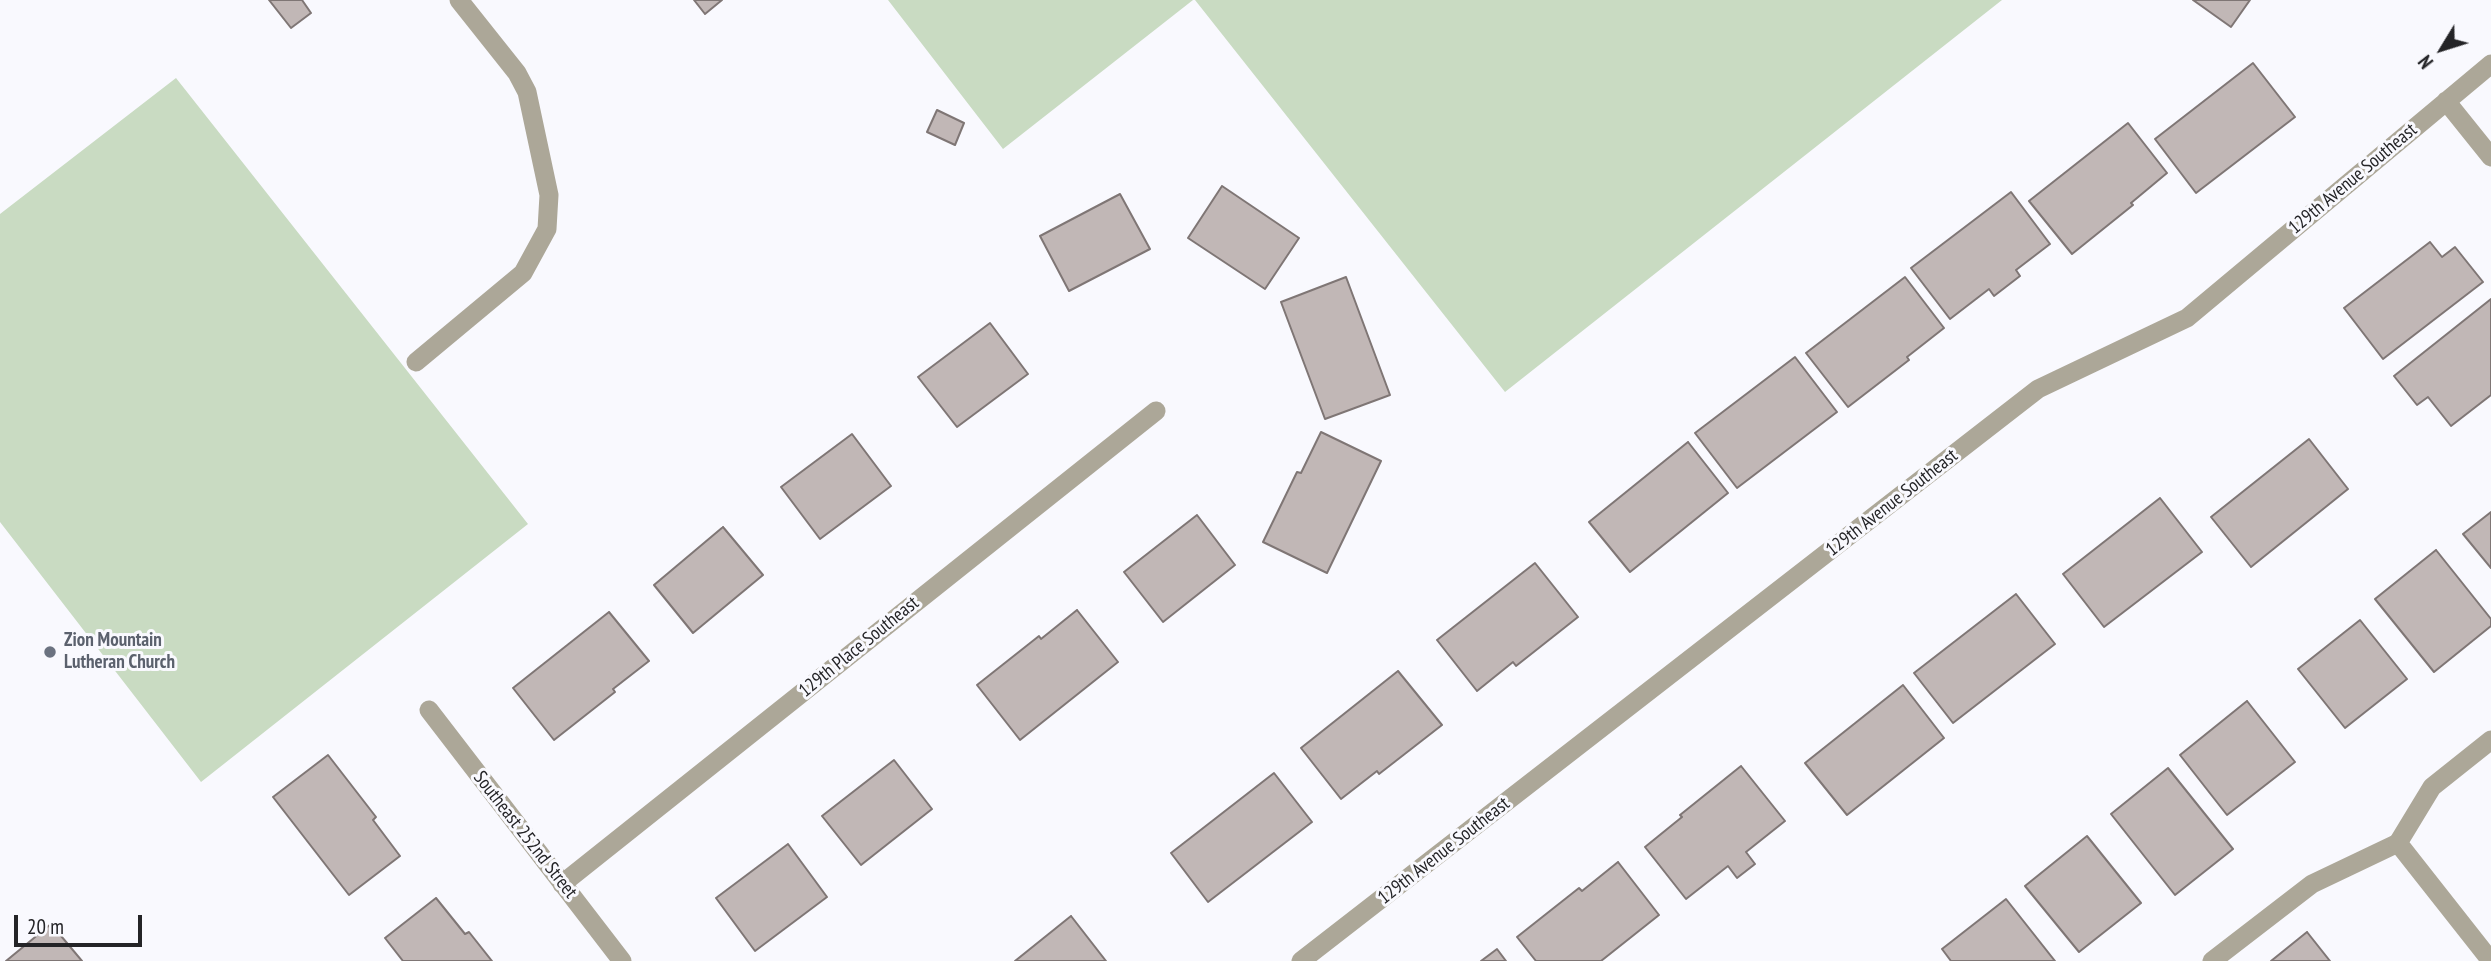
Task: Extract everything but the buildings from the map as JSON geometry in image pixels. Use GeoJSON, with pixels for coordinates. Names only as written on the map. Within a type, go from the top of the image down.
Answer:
{"type":"FeatureCollection","features":[{"type":"Feature","properties":{"kind":"street"},"geometry":{"type":"LineString","coordinates":[[416,362],[523,273],[547,229],[549,195],[527,92],[517,73],[459,0]]}},
{"type":"Feature","properties":{"kind":"street","name":"129th Avenue Southeast"},"geometry":{"type":"LineString","coordinates":[[1301,961],[2038,389],[2188,318],[2491,64]]}},
{"type":"Feature","properties":{"kind":"street"},"geometry":{"type":"LineString","coordinates":[[2446,101],[2491,157]]}},
{"type":"Feature","properties":{"kind":"street","name":"129th Place Southeast"},"geometry":{"type":"LineString","coordinates":[[562,884],[1156,411]]}},
{"type":"Feature","properties":{"kind":"street","name":"Southeast 252nd Street"},"geometry":{"type":"LineString","coordinates":[[429,710],[622,961]]}},
{"type":"Feature","properties":{"kind":"street"},"geometry":{"type":"LineString","coordinates":[[2211,961],[2312,884],[2398,843],[2432,787],[2491,740]]}},
{"type":"Feature","properties":{"kind":"street"},"geometry":{"type":"LineString","coordinates":[[2398,843],[2491,961]]}},
{"type":"Feature","properties":{"kind":"green space"},"geometry":{"type":"Polygon","coordinates":[[[888,0],[1193,0],[1003,149],[888,0]]]}},
{"type":"Feature","properties":{"kind":"green space"},"geometry":{"type":"Polygon","coordinates":[[[1195,0],[2002,0],[1505,392],[1195,0]]]}},
{"type":"Feature","properties":{"kind":"green space"},"geometry":{"type":"Polygon","coordinates":[[[176,78],[528,524],[201,782],[0,522],[0,214],[176,78]]]}},
{"type":"Feature","properties":{"kind":"place","name":"Zion Mountain Lutheran Church"},"geometry":{"type":"Point","coordinates":[50,652]}}]}
